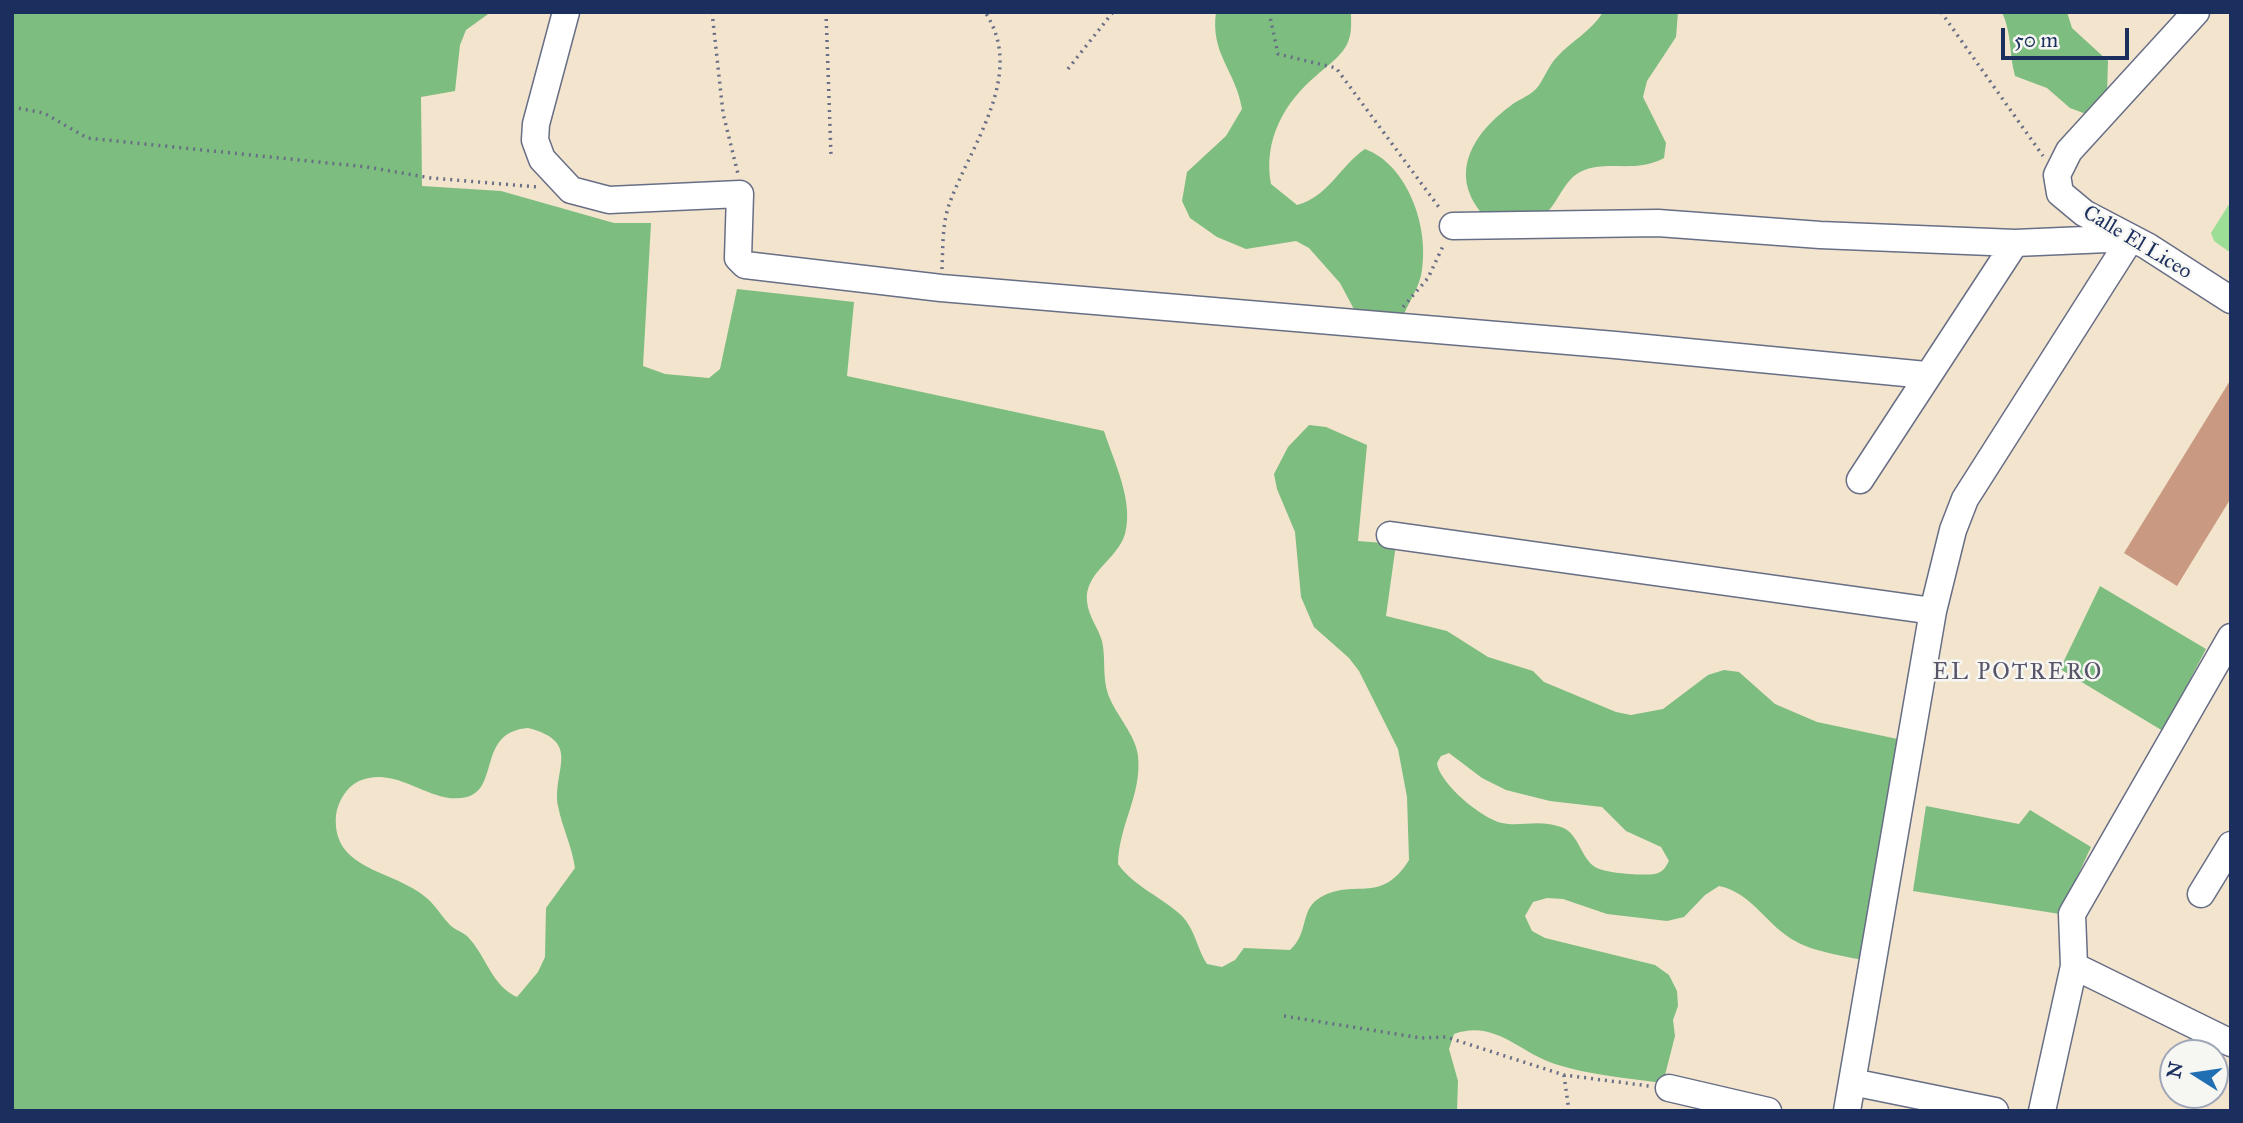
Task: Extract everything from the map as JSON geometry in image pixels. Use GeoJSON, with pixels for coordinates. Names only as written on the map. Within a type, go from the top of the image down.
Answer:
{"type":"FeatureCollection","features":[{"type":"Feature","properties":{"kind":"street"},"geometry":{"type":"LineString","coordinates":[[566,12],[536,124],[535,140],[542,159],[571,190],[608,200],[740,194],[738,258],[745,265],[941,288],[1388,325],[1926,375]]}},
{"type":"Feature","properties":{"kind":"street"},"geometry":{"type":"LineString","coordinates":[[2057,175],[2069,151],[2196,12]]}},
{"type":"Feature","properties":{"kind":"street","name":"Calle El Liceo"},"geometry":{"type":"LineString","coordinates":[[2057,175],[2060,192],[2084,213],[2131,238],[2231,300]]}},
{"type":"Feature","properties":{"kind":"street"},"geometry":{"type":"LineString","coordinates":[[1453,226],[1658,223],[1820,235],[2015,243],[2131,238]]}},
{"type":"Feature","properties":{"kind":"street"},"geometry":{"type":"LineString","coordinates":[[1847,1111],[1933,611],[1953,530],[1965,499],[2131,238]]}},
{"type":"Feature","properties":{"kind":"street"},"geometry":{"type":"LineString","coordinates":[[1860,480],[1926,375],[2015,243]]}},
{"type":"Feature","properties":{"kind":"street"},"geometry":{"type":"LineString","coordinates":[[1390,535],[1933,611]]}},
{"type":"Feature","properties":{"kind":"street"},"geometry":{"type":"LineString","coordinates":[[2042,1111],[2074,966],[2070,931],[2072,914],[2227,651]]}},
{"type":"Feature","properties":{"kind":"street"},"geometry":{"type":"LineString","coordinates":[[2201,894],[2231,845]]}},
{"type":"Feature","properties":{"kind":"street"},"geometry":{"type":"LineString","coordinates":[[2074,966],[2231,1042]]}},
{"type":"Feature","properties":{"kind":"street"},"geometry":{"type":"LineString","coordinates":[[1852,1082],[1995,1111]]}},
{"type":"Feature","properties":{"kind":"street"},"geometry":{"type":"LineString","coordinates":[[1669,1088],[1768,1111]]}},
{"type":"Feature","properties":{"kind":"path"},"geometry":{"type":"LineString","coordinates":[[712,12],[723,113],[736,157],[740,194]]}},
{"type":"Feature","properties":{"kind":"path"},"geometry":{"type":"LineString","coordinates":[[826,12],[831,156]]}},
{"type":"Feature","properties":{"kind":"path"},"geometry":{"type":"LineString","coordinates":[[941,288],[944,228],[949,205],[977,147],[993,104],[1001,51],[992,23],[985,12]]}},
{"type":"Feature","properties":{"kind":"path"},"geometry":{"type":"LineString","coordinates":[[1068,69],[1113,12]]}},
{"type":"Feature","properties":{"kind":"path"},"geometry":{"type":"LineString","coordinates":[[1269,12],[1278,54],[1336,68],[1453,226],[1428,278],[1388,325]]}},
{"type":"Feature","properties":{"kind":"path"},"geometry":{"type":"LineString","coordinates":[[1941,12],[2057,175]]}},
{"type":"Feature","properties":{"kind":"path"},"geometry":{"type":"LineString","coordinates":[[12,107],[44,113],[87,138],[367,167],[431,178],[571,190]]}},
{"type":"Feature","properties":{"kind":"path"},"geometry":{"type":"LineString","coordinates":[[1284,1016],[1421,1038],[1446,1037],[1564,1075],[1669,1088]]}},
{"type":"Feature","properties":{"kind":"path"},"geometry":{"type":"LineString","coordinates":[[1564,1075],[1569,1111]]}},
{"type":"Feature","properties":{"kind":"green space"},"geometry":{"type":"Polygon","coordinates":[[[12,12],[491,12],[466,30],[460,45],[455,91],[421,97],[422,186],[501,191],[614,223],[651,223],[643,366],[665,374],[709,378],[720,369],[737,289],[854,302],[847,376],[1104,431],[1122,482],[1127,521],[1121,543],[1091,582],[1087,601],[1102,641],[1108,694],[1133,740],[1138,756],[1137,784],[1122,836],[1118,864],[1132,879],[1182,916],[1207,964],[1222,967],[1235,960],[1244,948],[1290,950],[1300,937],[1312,904],[1318,899],[1343,890],[1366,889],[1387,883],[1409,860],[1407,797],[1398,749],[1359,671],[1349,658],[1314,627],[1301,597],[1295,532],[1277,489],[1274,474],[1288,447],[1309,425],[1326,427],[1367,445],[1358,541],[1396,544],[1386,616],[1447,631],[1488,657],[1533,671],[1544,682],[1616,712],[1631,715],[1663,709],[1708,675],[1724,670],[1739,672],[1775,704],[1817,722],[1907,741],[1870,962],[1823,952],[1797,942],[1786,936],[1751,903],[1719,886],[1705,895],[1684,917],[1667,921],[1607,914],[1563,899],[1547,898],[1533,902],[1525,916],[1532,931],[1545,938],[1655,965],[1669,975],[1677,991],[1678,1006],[1673,1020],[1675,1036],[1663,1083],[1568,1068],[1542,1059],[1494,1034],[1468,1030],[1454,1034],[1449,1049],[1458,1081],[1457,1111],[12,1111],[12,12]],[[528,728],[512,732],[502,739],[495,749],[483,783],[477,792],[467,797],[440,796],[401,781],[373,777],[350,787],[341,800],[336,815],[337,834],[344,848],[369,868],[417,890],[430,901],[450,925],[468,937],[501,986],[517,997],[538,972],[545,957],[546,908],[575,868],[558,806],[560,749],[555,741],[545,734],[528,728]],[[1449,753],[1441,756],[1437,763],[1445,780],[1473,808],[1494,820],[1509,824],[1561,827],[1572,834],[1590,863],[1607,871],[1653,874],[1662,871],[1669,861],[1661,847],[1626,831],[1602,807],[1550,801],[1506,790],[1482,778],[1449,753]]]}},
{"type":"Feature","properties":{"kind":"green space"},"geometry":{"type":"Polygon","coordinates":[[[1216,12],[1351,12],[1351,33],[1344,50],[1295,97],[1279,124],[1270,153],[1271,184],[1297,205],[1308,201],[1326,188],[1365,149],[1380,157],[1393,169],[1412,199],[1422,235],[1422,270],[1403,316],[1356,313],[1340,283],[1309,248],[1296,241],[1246,249],[1217,237],[1190,218],[1182,201],[1187,172],[1226,136],[1242,109],[1217,40],[1216,12]]]}},
{"type":"Feature","properties":{"kind":"green space"},"geometry":{"type":"Polygon","coordinates":[[[1603,12],[1678,12],[1676,37],[1647,81],[1643,97],[1666,143],[1664,158],[1642,165],[1590,168],[1580,172],[1567,183],[1546,213],[1532,221],[1488,220],[1475,205],[1468,189],[1468,159],[1474,145],[1495,119],[1536,89],[1554,61],[1593,25],[1603,12]]]}},
{"type":"Feature","properties":{"kind":"green space"},"geometry":{"type":"Polygon","coordinates":[[[2002,12],[2067,12],[2072,28],[2108,61],[2107,95],[2086,114],[2070,108],[2047,88],[2015,76],[2002,12]]]}},
{"type":"Feature","properties":{"kind":"green space"},"geometry":{"type":"Polygon","coordinates":[[[2231,201],[2231,253],[2214,241],[2211,233],[2231,201]]]}},
{"type":"Feature","properties":{"kind":"green space"},"geometry":{"type":"Polygon","coordinates":[[[2100,586],[2206,649],[2163,731],[2060,669],[2100,586]]]}},
{"type":"Feature","properties":{"kind":"green space"},"geometry":{"type":"Polygon","coordinates":[[[1926,806],[2019,824],[2030,810],[2091,847],[2060,914],[1913,891],[1926,806]]]}},
{"type":"Feature","properties":{"kind":"building"},"geometry":{"type":"Polygon","coordinates":[[[2231,379],[2231,498],[2177,586],[2124,553],[2231,379]]]}},
{"type":"Feature","properties":{"kind":"district","name":"EL POTRERO"},"geometry":{"type":"Point","coordinates":[2018,673]}}]}
